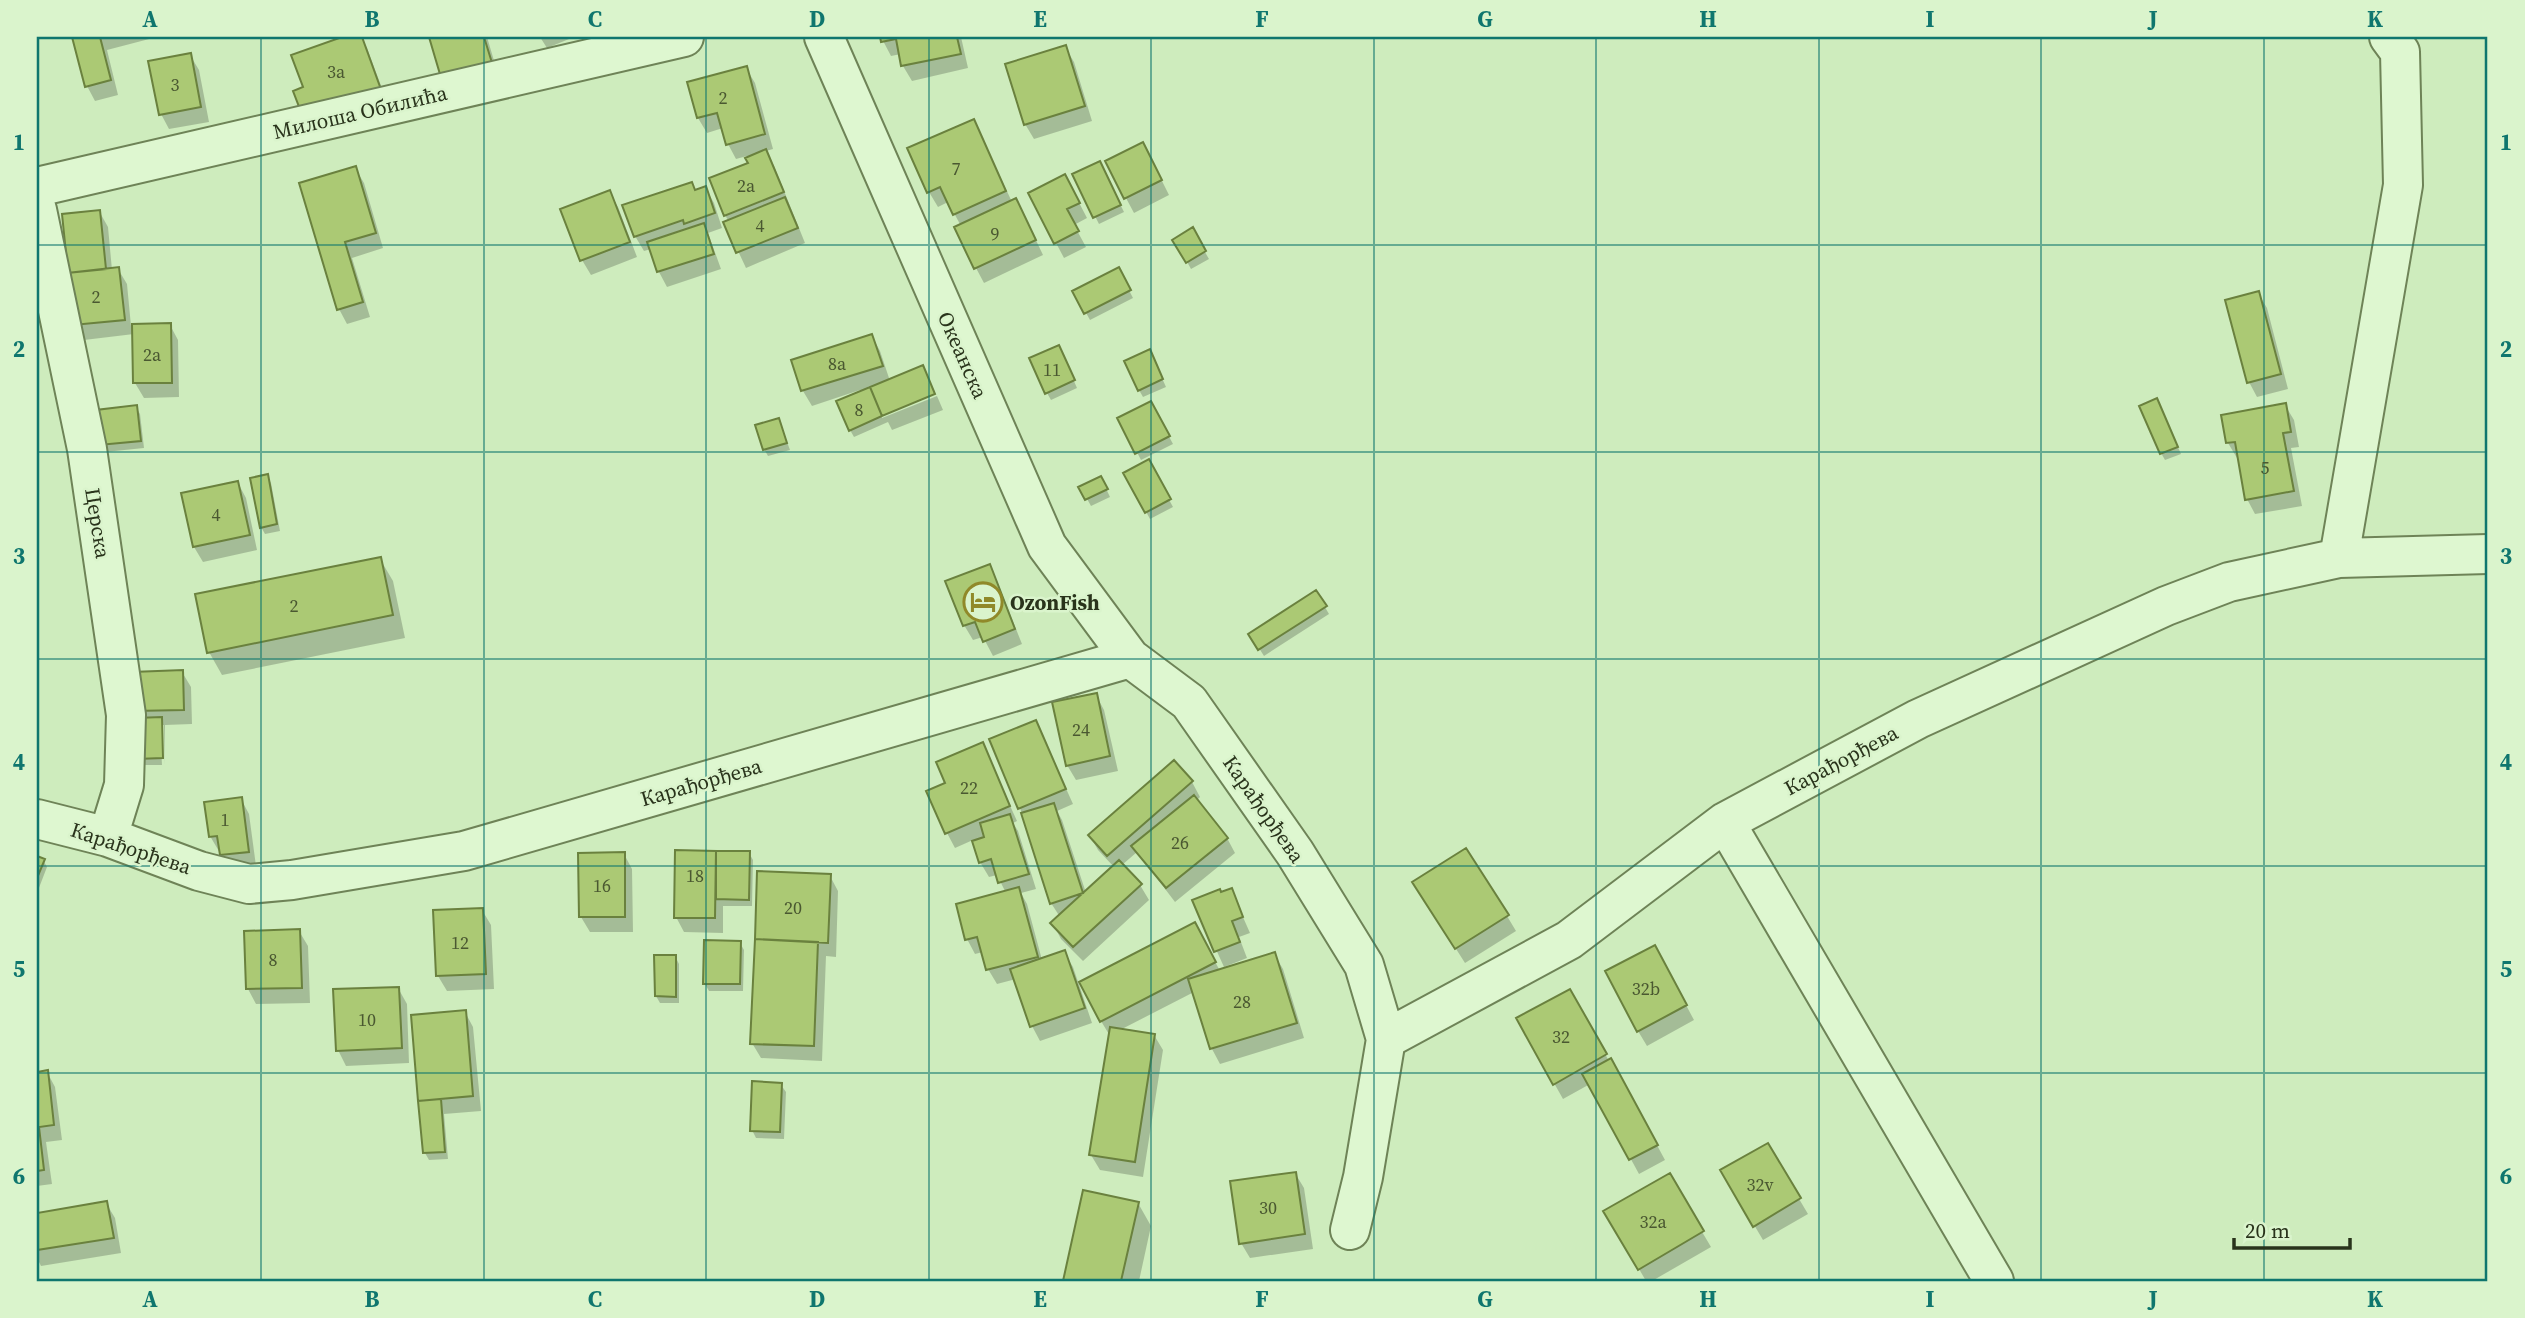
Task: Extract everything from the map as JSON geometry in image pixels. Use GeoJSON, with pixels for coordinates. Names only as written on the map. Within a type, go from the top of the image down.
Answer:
{"type":"FeatureCollection","features":[{"type":"Feature","properties":{"kind":"street","name":"Милоша Обилића"},"geometry":{"type":"LineString","coordinates":[[37,187],[684,37]]}},
{"type":"Feature","properties":{"kind":"street","name":"Океанска"},"geometry":{"type":"LineString","coordinates":[[824,37],[1047,546],[1130,658]]}},
{"type":"Feature","properties":{"kind":"street"},"geometry":{"type":"LineString","coordinates":[[2339,558],[2403,185],[2400,52],[2389,37]]}},
{"type":"Feature","properties":{"kind":"street","name":"Церска"},"geometry":{"type":"LineString","coordinates":[[37,209],[87,449],[126,715],[124,785],[108,837]]}},
{"type":"Feature","properties":{"kind":"street","name":"Карађорђева"},"geometry":{"type":"LineString","coordinates":[[37,819],[108,837],[199,871],[248,884],[292,880],[464,851],[1130,658],[1189,702],[1295,853],[1364,965],[1386,1039],[1569,940],[1725,822],[1918,719],[2166,606],[2229,582],[2339,558],[2488,554]]}},
{"type":"Feature","properties":{"kind":"street"},"geometry":{"type":"LineString","coordinates":[[1725,822],[1994,1281]]}},
{"type":"Feature","properties":{"kind":"street"},"geometry":{"type":"LineString","coordinates":[[1350,1230],[1363,1178],[1386,1039]]}},
{"type":"Feature","properties":{"kind":"building"},"geometry":{"type":"Polygon","coordinates":[[[72,37],[100,37],[111,80],[85,87],[72,37]]]}},
{"type":"Feature","properties":{"kind":"building"},"geometry":{"type":"Polygon","coordinates":[[[342,37],[362,37],[383,95],[303,117],[293,91],[303,87],[291,55],[342,37]]]}},
{"type":"Feature","properties":{"kind":"building"},"geometry":{"type":"Polygon","coordinates":[[[429,37],[484,37],[493,66],[442,81],[429,37]]]}},
{"type":"Feature","properties":{"kind":"building"},"geometry":{"type":"Polygon","coordinates":[[[880,37],[957,37],[961,54],[901,66],[896,39],[881,42],[880,37]]]}},
{"type":"Feature","properties":{"kind":"building"},"geometry":{"type":"Polygon","coordinates":[[[1066,45],[1085,106],[1024,125],[1005,64],[1066,45]]]}},
{"type":"Feature","properties":{"kind":"building"},"geometry":{"type":"Polygon","coordinates":[[[191,53],[201,107],[159,115],[148,61],[191,53]]]}},
{"type":"Feature","properties":{"kind":"building"},"geometry":{"type":"Polygon","coordinates":[[[747,66],[765,134],[726,145],[717,113],[697,118],[687,82],[747,66]]]}},
{"type":"Feature","properties":{"kind":"building"},"geometry":{"type":"Polygon","coordinates":[[[974,119],[1006,191],[953,215],[940,187],[927,193],[907,148],[974,119]]]}},
{"type":"Feature","properties":{"kind":"building"},"geometry":{"type":"Polygon","coordinates":[[[1143,142],[1162,180],[1124,199],[1105,161],[1143,142]]]}},
{"type":"Feature","properties":{"kind":"building"},"geometry":{"type":"Polygon","coordinates":[[[766,149],[784,192],[724,216],[709,178],[748,163],[745,158],[766,149]]]}},
{"type":"Feature","properties":{"kind":"building"},"geometry":{"type":"Polygon","coordinates":[[[1100,161],[1121,205],[1093,218],[1072,174],[1100,161]]]}},
{"type":"Feature","properties":{"kind":"building"},"geometry":{"type":"Polygon","coordinates":[[[356,166],[376,233],[345,242],[363,302],[337,310],[299,183],[356,166]]]}},
{"type":"Feature","properties":{"kind":"building"},"geometry":{"type":"Polygon","coordinates":[[[1065,174],[1080,203],[1067,209],[1079,231],[1054,244],[1028,193],[1065,174]]]}},
{"type":"Feature","properties":{"kind":"building"},"geometry":{"type":"Polygon","coordinates":[[[692,182],[695,190],[706,186],[715,213],[684,224],[683,220],[634,237],[622,205],[692,182]]]}},
{"type":"Feature","properties":{"kind":"building"},"geometry":{"type":"Polygon","coordinates":[[[610,190],[630,242],[580,261],[560,209],[610,190]]]}},
{"type":"Feature","properties":{"kind":"building"},"geometry":{"type":"Polygon","coordinates":[[[785,197],[798,228],[736,253],[723,222],[785,197]]]}},
{"type":"Feature","properties":{"kind":"building"},"geometry":{"type":"Polygon","coordinates":[[[1016,198],[1036,240],[974,269],[954,227],[1016,198]]]}},
{"type":"Feature","properties":{"kind":"building"},"geometry":{"type":"Polygon","coordinates":[[[100,210],[106,269],[68,273],[62,214],[100,210]]]}},
{"type":"Feature","properties":{"kind":"building"},"geometry":{"type":"Polygon","coordinates":[[[704,223],[714,254],[657,272],[647,242],[704,223]]]}},
{"type":"Feature","properties":{"kind":"building"},"geometry":{"type":"Polygon","coordinates":[[[1193,227],[1206,251],[1186,263],[1172,240],[1193,227]]]}},
{"type":"Feature","properties":{"kind":"building"},"geometry":{"type":"Polygon","coordinates":[[[119,267],[125,320],[73,325],[68,273],[119,267]]]}},
{"type":"Feature","properties":{"kind":"building"},"geometry":{"type":"Polygon","coordinates":[[[1119,267],[1131,290],[1084,314],[1072,291],[1119,267]]]}},
{"type":"Feature","properties":{"kind":"building"},"geometry":{"type":"Polygon","coordinates":[[[2259,291],[2281,374],[2247,383],[2225,300],[2259,291]]]}},
{"type":"Feature","properties":{"kind":"building"},"geometry":{"type":"Polygon","coordinates":[[[171,323],[172,383],[133,383],[132,324],[171,323]]]}},
{"type":"Feature","properties":{"kind":"building"},"geometry":{"type":"Polygon","coordinates":[[[872,334],[883,366],[801,391],[791,360],[872,334]]]}},
{"type":"Feature","properties":{"kind":"building"},"geometry":{"type":"Polygon","coordinates":[[[1059,345],[1075,380],[1045,394],[1029,358],[1059,345]]]}},
{"type":"Feature","properties":{"kind":"building"},"geometry":{"type":"Polygon","coordinates":[[[1150,349],[1163,379],[1138,391],[1124,361],[1150,349]]]}},
{"type":"Feature","properties":{"kind":"building"},"geometry":{"type":"Polygon","coordinates":[[[923,365],[935,394],[882,416],[870,387],[923,365]]]}},
{"type":"Feature","properties":{"kind":"building"},"geometry":{"type":"Polygon","coordinates":[[[870,387],[882,416],[849,431],[836,401],[870,387]]]}},
{"type":"Feature","properties":{"kind":"building"},"geometry":{"type":"Polygon","coordinates":[[[2157,398],[2178,447],[2160,454],[2139,406],[2157,398]]]}},
{"type":"Feature","properties":{"kind":"building"},"geometry":{"type":"Polygon","coordinates":[[[1151,401],[1170,436],[1135,454],[1117,418],[1151,401]]]}},
{"type":"Feature","properties":{"kind":"building"},"geometry":{"type":"Polygon","coordinates":[[[2286,403],[2291,432],[2283,433],[2294,491],[2245,500],[2235,442],[2226,443],[2221,415],[2286,403]]]}},
{"type":"Feature","properties":{"kind":"building"},"geometry":{"type":"Polygon","coordinates":[[[137,405],[141,441],[99,445],[96,410],[137,405]]]}},
{"type":"Feature","properties":{"kind":"building"},"geometry":{"type":"Polygon","coordinates":[[[779,418],[787,443],[763,450],[755,425],[779,418]]]}},
{"type":"Feature","properties":{"kind":"building"},"geometry":{"type":"Polygon","coordinates":[[[1149,459],[1171,499],[1145,513],[1123,473],[1149,459]]]}},
{"type":"Feature","properties":{"kind":"building"},"geometry":{"type":"Polygon","coordinates":[[[268,474],[277,524],[260,528],[250,478],[268,474]]]}},
{"type":"Feature","properties":{"kind":"building"},"geometry":{"type":"Polygon","coordinates":[[[1101,476],[1108,489],[1085,500],[1078,487],[1101,476]]]}},
{"type":"Feature","properties":{"kind":"building"},"geometry":{"type":"Polygon","coordinates":[[[238,481],[250,535],[193,547],[181,493],[238,481]]]}},
{"type":"Feature","properties":{"kind":"building"},"geometry":{"type":"Polygon","coordinates":[[[381,557],[393,615],[207,653],[195,594],[381,557]]]}},
{"type":"Feature","properties":{"kind":"building"},"geometry":{"type":"Polygon","coordinates":[[[990,564],[1015,629],[983,642],[975,622],[963,626],[945,581],[990,564]]]}},
{"type":"Feature","properties":{"kind":"building"},"geometry":{"type":"Polygon","coordinates":[[[1316,590],[1327,606],[1258,650],[1248,634],[1316,590]]]}},
{"type":"Feature","properties":{"kind":"building"},"geometry":{"type":"Polygon","coordinates":[[[183,670],[184,710],[133,711],[132,672],[183,670]]]}},
{"type":"Feature","properties":{"kind":"building"},"geometry":{"type":"Polygon","coordinates":[[[1097,693],[1110,756],[1066,766],[1052,702],[1097,693]]]}},
{"type":"Feature","properties":{"kind":"building"},"geometry":{"type":"Polygon","coordinates":[[[162,717],[163,758],[136,759],[135,718],[162,717]]]}},
{"type":"Feature","properties":{"kind":"building"},"geometry":{"type":"Polygon","coordinates":[[[1036,720],[1066,789],[1018,809],[989,739],[1036,720]]]}},
{"type":"Feature","properties":{"kind":"building"},"geometry":{"type":"Polygon","coordinates":[[[983,742],[1010,806],[945,834],[926,791],[945,783],[936,762],[983,742]]]}},
{"type":"Feature","properties":{"kind":"building"},"geometry":{"type":"Polygon","coordinates":[[[1174,760],[1193,781],[1107,856],[1088,835],[1174,760]]]}},
{"type":"Feature","properties":{"kind":"building"},"geometry":{"type":"Polygon","coordinates":[[[1194,795],[1228,838],[1166,888],[1131,846],[1194,795]]]}},
{"type":"Feature","properties":{"kind":"building"},"geometry":{"type":"Polygon","coordinates":[[[242,797],[249,852],[220,855],[217,836],[209,837],[204,802],[242,797]]]}},
{"type":"Feature","properties":{"kind":"building"},"geometry":{"type":"Polygon","coordinates":[[[1054,803],[1083,893],[1050,904],[1021,813],[1054,803]]]}},
{"type":"Feature","properties":{"kind":"building"},"geometry":{"type":"Polygon","coordinates":[[[1010,814],[1029,874],[998,883],[991,859],[979,863],[972,841],[984,837],[980,823],[1010,814]]]}},
{"type":"Feature","properties":{"kind":"building"},"geometry":{"type":"Polygon","coordinates":[[[1466,848],[1509,915],[1455,949],[1412,882],[1466,848]]]}},
{"type":"Feature","properties":{"kind":"building"},"geometry":{"type":"Polygon","coordinates":[[[675,850],[716,851],[715,918],[674,918],[675,850]]]}},
{"type":"Feature","properties":{"kind":"building"},"geometry":{"type":"Polygon","coordinates":[[[716,851],[750,851],[749,900],[716,899],[716,851]]]}},
{"type":"Feature","properties":{"kind":"building"},"geometry":{"type":"Polygon","coordinates":[[[625,852],[625,917],[579,917],[578,853],[625,852]]]}},
{"type":"Feature","properties":{"kind":"building"},"geometry":{"type":"Polygon","coordinates":[[[37,856],[45,859],[37,878],[37,856]]]}},
{"type":"Feature","properties":{"kind":"building"},"geometry":{"type":"Polygon","coordinates":[[[1119,860],[1142,884],[1073,947],[1050,923],[1119,860]]]}},
{"type":"Feature","properties":{"kind":"building"},"geometry":{"type":"Polygon","coordinates":[[[757,871],[831,874],[828,943],[755,939],[757,871]]]}},
{"type":"Feature","properties":{"kind":"building"},"geometry":{"type":"Polygon","coordinates":[[[1019,887],[1038,957],[986,970],[977,937],[965,940],[956,904],[1019,887]]]}},
{"type":"Feature","properties":{"kind":"building"},"geometry":{"type":"Polygon","coordinates":[[[1232,888],[1243,917],[1232,921],[1240,942],[1214,952],[1192,900],[1220,889],[1221,892],[1232,888]]]}},
{"type":"Feature","properties":{"kind":"building"},"geometry":{"type":"Polygon","coordinates":[[[483,908],[486,974],[436,976],[433,910],[483,908]]]}},
{"type":"Feature","properties":{"kind":"building"},"geometry":{"type":"Polygon","coordinates":[[[1195,922],[1216,962],[1100,1022],[1079,982],[1195,922]]]}},
{"type":"Feature","properties":{"kind":"building"},"geometry":{"type":"Polygon","coordinates":[[[300,929],[302,988],[246,989],[244,931],[300,929]]]}},
{"type":"Feature","properties":{"kind":"building"},"geometry":{"type":"Polygon","coordinates":[[[755,939],[818,942],[814,1046],[750,1044],[755,939]]]}},
{"type":"Feature","properties":{"kind":"building"},"geometry":{"type":"Polygon","coordinates":[[[704,940],[741,941],[740,984],[703,984],[704,940]]]}},
{"type":"Feature","properties":{"kind":"building"},"geometry":{"type":"Polygon","coordinates":[[[1655,945],[1687,1005],[1637,1032],[1605,971],[1655,945]]]}},
{"type":"Feature","properties":{"kind":"building"},"geometry":{"type":"Polygon","coordinates":[[[1065,950],[1085,1008],[1030,1027],[1010,969],[1065,950]]]}},
{"type":"Feature","properties":{"kind":"building"},"geometry":{"type":"Polygon","coordinates":[[[1275,952],[1297,1023],[1210,1049],[1188,979],[1275,952]]]}},
{"type":"Feature","properties":{"kind":"building"},"geometry":{"type":"Polygon","coordinates":[[[654,955],[676,955],[676,997],[655,996],[654,955]]]}},
{"type":"Feature","properties":{"kind":"building"},"geometry":{"type":"Polygon","coordinates":[[[399,987],[402,1048],[336,1051],[333,989],[399,987]]]}},
{"type":"Feature","properties":{"kind":"building"},"geometry":{"type":"Polygon","coordinates":[[[1570,989],[1607,1054],[1553,1085],[1516,1018],[1570,989]]]}},
{"type":"Feature","properties":{"kind":"building"},"geometry":{"type":"Polygon","coordinates":[[[466,1010],[473,1096],[418,1101],[411,1015],[466,1010]]]}},
{"type":"Feature","properties":{"kind":"building"},"geometry":{"type":"Polygon","coordinates":[[[1110,1027],[1155,1034],[1135,1162],[1089,1155],[1110,1027]]]}},
{"type":"Feature","properties":{"kind":"building"},"geometry":{"type":"Polygon","coordinates":[[[1611,1058],[1658,1145],[1629,1160],[1582,1074],[1611,1058]]]}},
{"type":"Feature","properties":{"kind":"building"},"geometry":{"type":"Polygon","coordinates":[[[48,1070],[54,1125],[39,1127],[44,1170],[37,1171],[37,1072],[48,1070]]]}},
{"type":"Feature","properties":{"kind":"building"},"geometry":{"type":"Polygon","coordinates":[[[752,1081],[782,1083],[780,1132],[750,1131],[752,1081]]]}},
{"type":"Feature","properties":{"kind":"building"},"geometry":{"type":"Polygon","coordinates":[[[441,1099],[445,1152],[423,1153],[418,1101],[441,1099]]]}},
{"type":"Feature","properties":{"kind":"building"},"geometry":{"type":"Polygon","coordinates":[[[1768,1143],[1801,1198],[1753,1227],[1720,1170],[1768,1143]]]}},
{"type":"Feature","properties":{"kind":"building"},"geometry":{"type":"Polygon","coordinates":[[[1296,1172],[1305,1234],[1239,1244],[1230,1181],[1296,1172]]]}},
{"type":"Feature","properties":{"kind":"building"},"geometry":{"type":"Polygon","coordinates":[[[1670,1173],[1704,1231],[1638,1270],[1603,1211],[1670,1173]]]}},
{"type":"Feature","properties":{"kind":"building"},"geometry":{"type":"Polygon","coordinates":[[[1083,1190],[1139,1202],[1121,1281],[1063,1281],[1083,1190]]]}},
{"type":"Feature","properties":{"kind":"building"},"geometry":{"type":"Polygon","coordinates":[[[107,1201],[114,1238],[37,1250],[37,1213],[107,1201]]]}},
{"type":"Feature","properties":{"kind":"place","name":"OzonFish"},"geometry":{"type":"Point","coordinates":[983,602]}}]}
